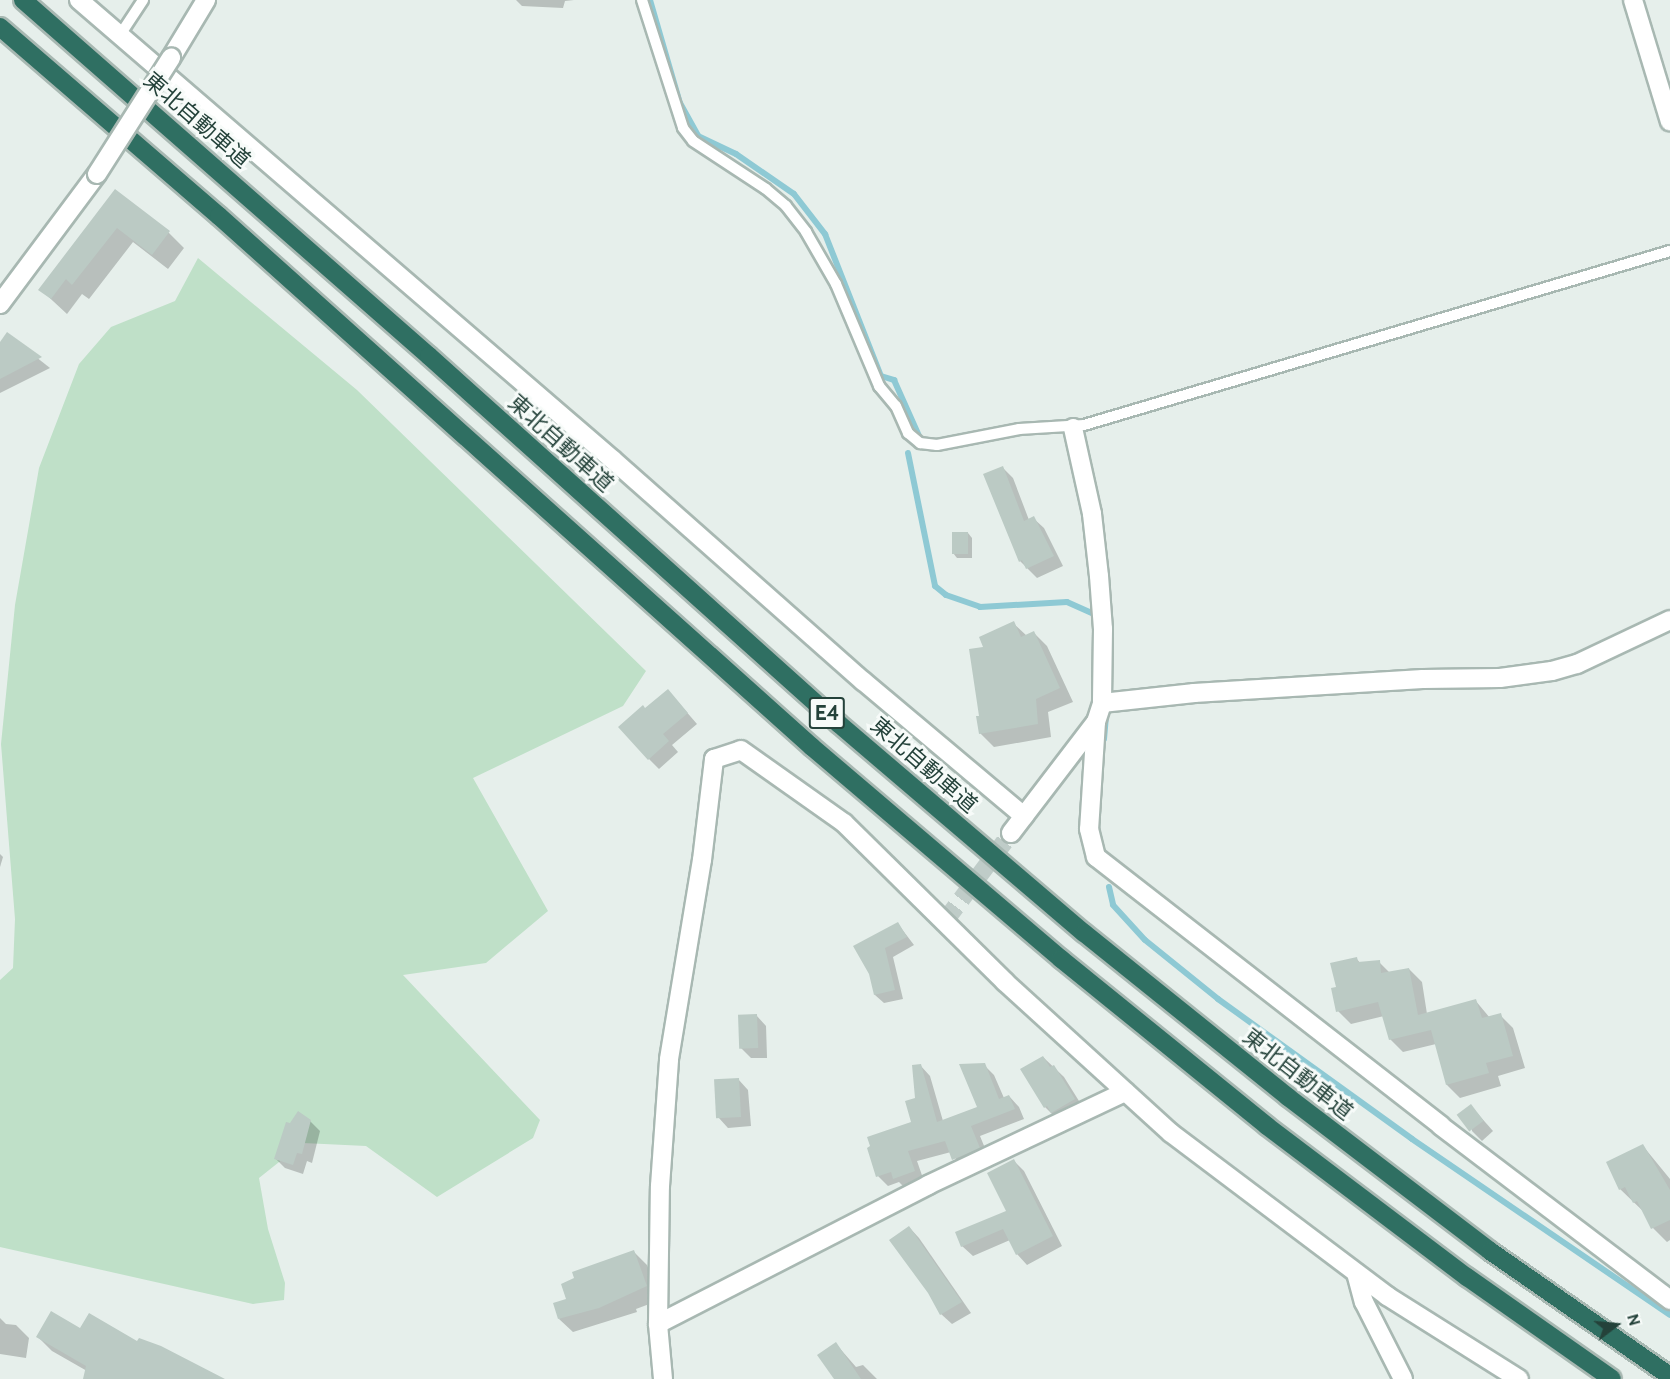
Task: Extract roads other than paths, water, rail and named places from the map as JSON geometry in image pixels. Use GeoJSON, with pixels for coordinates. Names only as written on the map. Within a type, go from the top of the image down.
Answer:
{"type":"FeatureCollection","features":[{"type":"Feature","properties":{"kind":"highway","name":"東北自動車道"},"geometry":{"type":"LineString","coordinates":[[23,0],[297,239],[839,724],[1083,933],[1288,1097],[1490,1251],[1670,1376]]}},
{"type":"Feature","properties":{"kind":"highway","name":"E4"},"geometry":{"type":"LineString","coordinates":[[0,27],[219,216],[760,701],[1060,960],[1276,1133],[1476,1284],[1612,1379]]}},
{"type":"Feature","properties":{"kind":"street"},"geometry":{"type":"LineString","coordinates":[[79,0],[613,460],[863,681],[1024,816]]}},
{"type":"Feature","properties":{"kind":"street"},"geometry":{"type":"LineString","coordinates":[[0,304],[97,174],[206,0]]}},
{"type":"Feature","properties":{"kind":"street"},"geometry":{"type":"LineString","coordinates":[[1634,0],[1670,122]]}},
{"type":"Feature","properties":{"kind":"street"},"geometry":{"type":"LineString","coordinates":[[1011,833],[1109,703],[1092,514],[1073,428]]}},
{"type":"Feature","properties":{"kind":"street"},"geometry":{"type":"LineString","coordinates":[[1109,703],[1194,693],[1423,679],[1500,678],[1552,671],[1577,664],[1670,620]]}},
{"type":"Feature","properties":{"kind":"street"},"geometry":{"type":"LineString","coordinates":[[1096,722],[1089,829],[1096,857],[1441,1126],[1670,1300]]}},
{"type":"Feature","properties":{"kind":"street"},"geometry":{"type":"LineString","coordinates":[[663,1379],[658,1324],[660,1186],[669,1059],[702,860],[714,759],[741,750],[844,823],[1005,982],[1125,1092],[1242,1189],[1436,1329],[1519,1379]]}},
{"type":"Feature","properties":{"kind":"street"},"geometry":{"type":"LineString","coordinates":[[658,1324],[928,1185],[1125,1092]]}},
{"type":"Feature","properties":{"kind":"street"},"geometry":{"type":"LineString","coordinates":[[1356,1273],[1364,1302],[1403,1379]]}},
{"type":"Feature","properties":{"kind":"lane"},"geometry":{"type":"LineString","coordinates":[[120,35],[143,0]]}},
{"type":"Feature","properties":{"kind":"lane"},"geometry":{"type":"LineString","coordinates":[[642,0],[671,96],[687,135],[766,189],[786,206],[811,239],[836,284],[876,381],[896,406],[908,433],[914,440],[937,445],[1019,429],[1073,428],[1670,251]]}},
{"type":"Feature","properties":{"kind":"waterway"},"geometry":{"type":"LineString","coordinates":[[650,0],[680,103],[698,136],[736,154],[794,194],[825,234],[881,376],[894,380],[919,436]]}},
{"type":"Feature","properties":{"kind":"waterway"},"geometry":{"type":"LineString","coordinates":[[908,453],[935,586],[946,595],[980,607],[1067,602],[1099,616]]}},
{"type":"Feature","properties":{"kind":"waterway"},"geometry":{"type":"LineString","coordinates":[[1104,739],[1106,717]]}},
{"type":"Feature","properties":{"kind":"waterway"},"geometry":{"type":"LineString","coordinates":[[1109,887],[1113,905],[1145,940],[1218,999],[1412,1139],[1670,1315]]}},
{"type":"Feature","properties":{"kind":"tunnel"},"geometry":{"type":"LineString","coordinates":[[945,921],[1011,833]]}}]}
